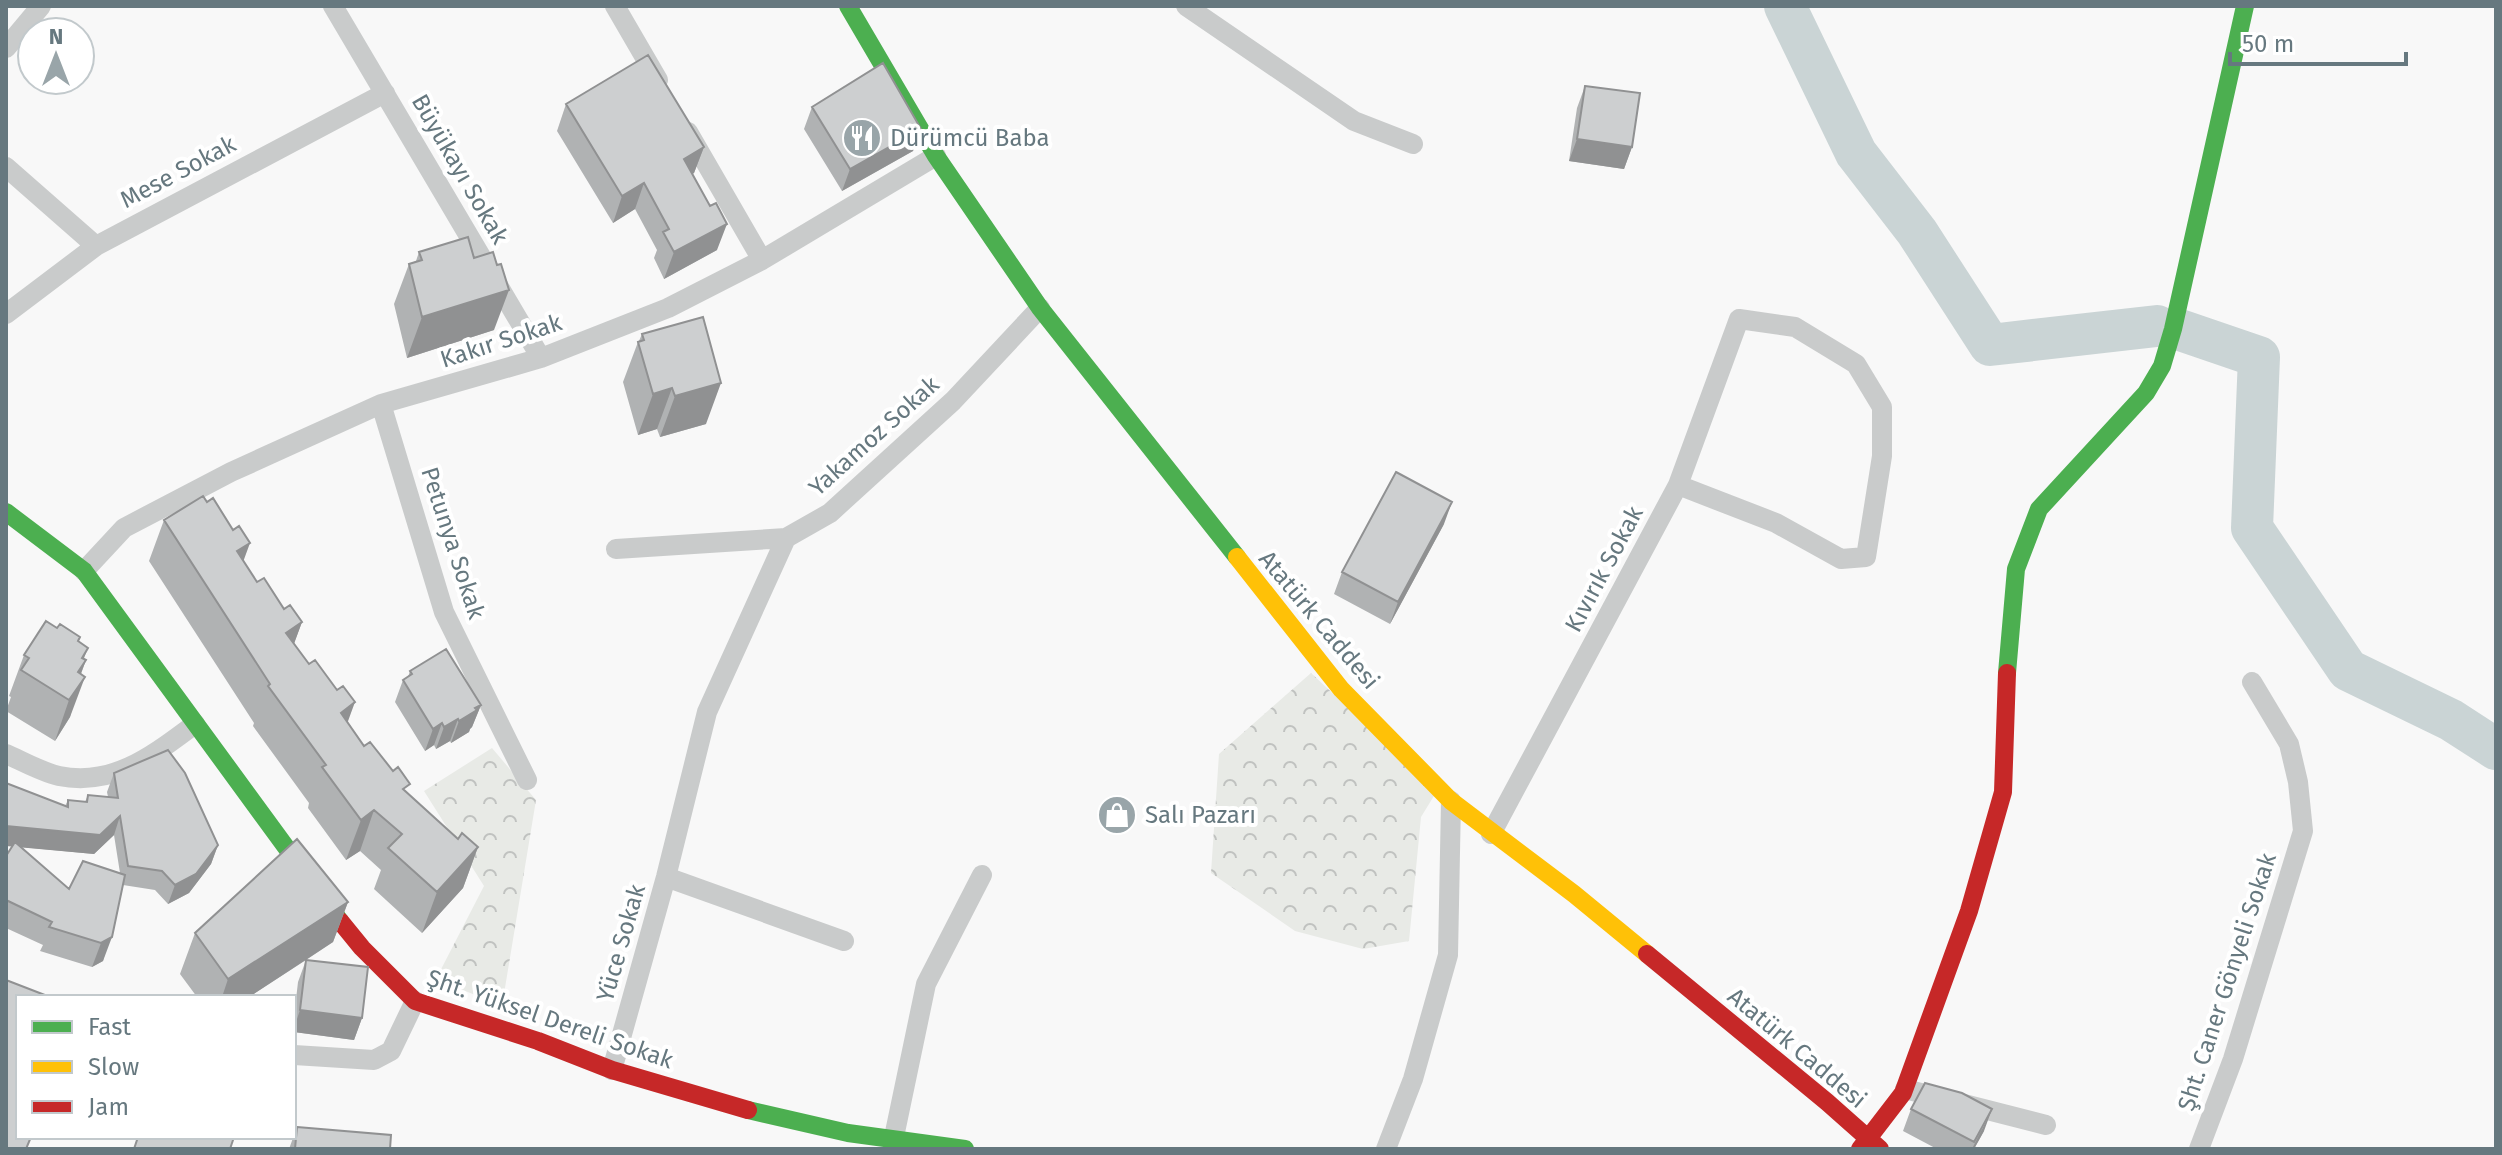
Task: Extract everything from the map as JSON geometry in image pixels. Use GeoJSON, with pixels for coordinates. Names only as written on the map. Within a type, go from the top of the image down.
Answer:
{"type":"FeatureCollection","features":[{"type":"Feature","properties":{"kind":"street"},"geometry":{"type":"LineString","coordinates":[[6,48],[41,6]]}},
{"type":"Feature","properties":{"kind":"street","name":"Büyükayı Sokak"},"geometry":{"type":"LineString","coordinates":[[333,6],[541,358]]}},
{"type":"Feature","properties":{"kind":"street"},"geometry":{"type":"LineString","coordinates":[[615,6],[762,260]]}},
{"type":"Feature","properties":{"kind":"street","name":"Atatürk Caddesi"},"geometry":{"type":"LineString","coordinates":[[848,6],[936,156],[1040,308],[1341,689],[1451,801],[1574,894],[1827,1102],[1869,1145]]}},
{"type":"Feature","properties":{"kind":"street"},"geometry":{"type":"LineString","coordinates":[[1186,6],[1354,121],[1413,144]]}},
{"type":"Feature","properties":{"kind":"street"},"geometry":{"type":"LineString","coordinates":[[1869,1145],[1905,1089],[1969,911],[2003,792],[2006,685],[2016,569],[2039,509],[2146,393],[2162,366],[2173,329],[2245,6]]}},
{"type":"Feature","properties":{"kind":"street","name":"Mese Sokak"},"geometry":{"type":"LineString","coordinates":[[6,314],[96,246],[385,93]]}},
{"type":"Feature","properties":{"kind":"street","name":"Kakır Sokak"},"geometry":{"type":"LineString","coordinates":[[84,571],[124,528],[231,472],[381,404],[541,358],[668,308],[762,260],[936,156]]}},
{"type":"Feature","properties":{"kind":"street"},"geometry":{"type":"LineString","coordinates":[[6,167],[96,246]]}},
{"type":"Feature","properties":{"kind":"street","name":"Yakamoz Sokak"},"geometry":{"type":"LineString","coordinates":[[616,549],[786,538],[830,513],[953,401],[1040,308]]}},
{"type":"Feature","properties":{"kind":"street","name":"Kıvırık Sokak"},"geometry":{"type":"LineString","coordinates":[[1491,834],[1678,485],[1739,319],[1795,327],[1832,349],[1856,364],[1882,407],[1882,456],[1866,557],[1841,559],[1776,523],[1678,485]]}},
{"type":"Feature","properties":{"kind":"street","name":"Petunya Sokak"},"geometry":{"type":"LineString","coordinates":[[381,404],[444,612],[527,780]]}},
{"type":"Feature","properties":{"kind":"street","name":"Şht. Yüksel Dereli Sokak"},"geometry":{"type":"LineString","coordinates":[[6,512],[84,571],[331,911],[362,948],[415,1001],[538,1041],[612,1070],[759,1113],[848,1133],[965,1149]]}},
{"type":"Feature","properties":{"kind":"street","name":"Yüce Sokak"},"geometry":{"type":"LineString","coordinates":[[612,1070],[666,877],[707,712],[786,538]]}},
{"type":"Feature","properties":{"kind":"street","name":"Şht. Caner Gönyeli Sokak"},"geometry":{"type":"LineString","coordinates":[[2199,1149],[2233,1059],[2303,831],[2298,782],[2289,744],[2252,682]]}},
{"type":"Feature","properties":{"kind":"street"},"geometry":{"type":"LineString","coordinates":[[6,754],[58,776],[97,777],[142,763],[195,724]]}},
{"type":"Feature","properties":{"kind":"street"},"geometry":{"type":"LineString","coordinates":[[1386,1149],[1413,1079],[1448,955],[1451,801]]}},
{"type":"Feature","properties":{"kind":"street"},"geometry":{"type":"LineString","coordinates":[[894,1137],[926,984],[982,875]]}},
{"type":"Feature","properties":{"kind":"street"},"geometry":{"type":"LineString","coordinates":[[666,877],[844,941]]}},
{"type":"Feature","properties":{"kind":"street"},"geometry":{"type":"LineString","coordinates":[[296,1055],[374,1060],[391,1051],[415,1001]]}},
{"type":"Feature","properties":{"kind":"street"},"geometry":{"type":"LineString","coordinates":[[1905,1089],[2046,1125]]}},
{"type":"Feature","properties":{"kind":"green space"},"geometry":{"type":"Polygon","coordinates":[[[1311,673],[1437,791],[1421,817],[1409,941],[1363,949],[1295,931],[1211,873],[1219,754],[1311,673]]]}},
{"type":"Feature","properties":{"kind":"green space"},"geometry":{"type":"Polygon","coordinates":[[[492,748],[536,800],[502,1006],[436,979],[484,886],[424,791],[492,748]]]}},
{"type":"Feature","properties":{"kind":"building"},"geometry":{"type":"Polygon","coordinates":[[[648,55],[704,147],[684,159],[710,206],[716,203],[727,224],[674,252],[663,232],[669,229],[644,183],[622,196],[566,104],[648,55]]]}},
{"type":"Feature","properties":{"kind":"building","name":"Dürümcü Baba"},"geometry":{"type":"Polygon","coordinates":[[[883,63],[921,129],[850,169],[812,107],[883,63]]]}},
{"type":"Feature","properties":{"kind":"building"},"geometry":{"type":"Polygon","coordinates":[[[1585,86],[1640,93],[1632,147],[1577,139],[1585,86]]]}},
{"type":"Feature","properties":{"kind":"building"},"geometry":{"type":"Polygon","coordinates":[[[468,237],[474,258],[493,252],[497,265],[501,264],[509,290],[422,317],[409,264],[422,260],[419,252],[468,237]]]}},
{"type":"Feature","properties":{"kind":"building"},"geometry":{"type":"Polygon","coordinates":[[[703,317],[721,383],[675,396],[672,388],[653,394],[638,342],[644,340],[642,334],[703,317]]]}},
{"type":"Feature","properties":{"kind":"building"},"geometry":{"type":"Polygon","coordinates":[[[1396,472],[1452,502],[1398,602],[1342,572],[1396,472]]]}},
{"type":"Feature","properties":{"kind":"building"},"geometry":{"type":"Polygon","coordinates":[[[203,496],[207,502],[213,498],[233,530],[239,526],[250,543],[237,551],[257,582],[264,578],[284,609],[290,605],[302,622],[286,633],[309,664],[315,660],[337,690],[343,686],[355,702],[341,713],[364,746],[370,742],[393,771],[398,767],[410,784],[403,789],[458,839],[462,833],[478,847],[437,892],[388,848],[402,834],[374,810],[361,820],[322,767],[326,765],[268,686],[270,684],[164,520],[203,496]]]}},
{"type":"Feature","properties":{"kind":"building"},"geometry":{"type":"Polygon","coordinates":[[[46,621],[57,628],[60,624],[80,637],[78,641],[88,648],[82,658],[86,660],[78,672],[85,677],[69,700],[21,670],[29,658],[24,655],[46,621]]]}},
{"type":"Feature","properties":{"kind":"building"},"geometry":{"type":"Polygon","coordinates":[[[446,649],[481,705],[459,721],[444,727],[442,723],[433,729],[403,680],[412,674],[410,671],[446,649]]]}},
{"type":"Feature","properties":{"kind":"building"},"geometry":{"type":"Polygon","coordinates":[[[168,750],[185,773],[218,845],[196,874],[175,885],[162,871],[128,866],[120,816],[100,835],[6,826],[6,783],[68,807],[68,800],[87,802],[88,795],[118,798],[114,773],[168,750]]]}},
{"type":"Feature","properties":{"kind":"building"},"geometry":{"type":"Polygon","coordinates":[[[297,839],[348,902],[228,979],[195,933],[297,839]]]}},
{"type":"Feature","properties":{"kind":"building"},"geometry":{"type":"Polygon","coordinates":[[[15,842],[69,889],[83,861],[125,875],[112,937],[101,943],[49,927],[52,922],[6,900],[6,856],[15,842]]]}},
{"type":"Feature","properties":{"kind":"building"},"geometry":{"type":"Polygon","coordinates":[[[306,960],[368,967],[362,1018],[300,1010],[306,960]]]}},
{"type":"Feature","properties":{"kind":"building"},"geometry":{"type":"Polygon","coordinates":[[[6,980],[45,995],[16,995],[16,1139],[30,1139],[26,1149],[6,1148],[6,980]]]}},
{"type":"Feature","properties":{"kind":"building"},"geometry":{"type":"Polygon","coordinates":[[[1925,1083],[1962,1093],[1992,1109],[1974,1142],[1911,1109],[1925,1083]]]}},
{"type":"Feature","properties":{"kind":"building"},"geometry":{"type":"Polygon","coordinates":[[[297,1127],[391,1135],[390,1149],[295,1149],[297,1127]]]}},
{"type":"Feature","properties":{"kind":"building"},"geometry":{"type":"Polygon","coordinates":[[[137,1139],[233,1139],[230,1149],[134,1149],[137,1139]]]}},
{"type":"Feature","properties":{"kind":"waterway"},"geometry":{"type":"LineString","coordinates":[[1785,6],[1856,153],[1917,232],[1990,345],[2157,326]]}},
{"type":"Feature","properties":{"kind":"waterway"},"geometry":{"type":"LineString","coordinates":[[2183,331],[2259,357],[2252,528],[2348,670],[2451,720],[2496,749]]}},
{"type":"Feature","properties":{"kind":"traffic: fast"},"geometry":{"type":"LineString","coordinates":[[848,6],[936,156],[1040,308],[1237,557]]}},
{"type":"Feature","properties":{"kind":"traffic: fast"},"geometry":{"type":"LineString","coordinates":[[2007,673],[2016,569],[2039,509],[2146,393],[2162,366],[2173,329],[2245,6]]}},
{"type":"Feature","properties":{"kind":"traffic: fast"},"geometry":{"type":"LineString","coordinates":[[6,512],[84,571],[340,921]]}},
{"type":"Feature","properties":{"kind":"traffic: fast"},"geometry":{"type":"LineString","coordinates":[[748,1110],[848,1133],[965,1149]]}},
{"type":"Feature","properties":{"kind":"traffic: slow"},"geometry":{"type":"LineString","coordinates":[[1237,557],[1341,689],[1451,801],[1647,954]]}},
{"type":"Feature","properties":{"kind":"traffic: jam"},"geometry":{"type":"LineString","coordinates":[[1860,1149],[1903,1093],[1969,911],[2003,792],[2007,673]]}},
{"type":"Feature","properties":{"kind":"traffic: jam"},"geometry":{"type":"LineString","coordinates":[[340,921],[362,948],[415,1001],[538,1041],[612,1070],[748,1110]]}},
{"type":"Feature","properties":{"kind":"traffic: jam"},"geometry":{"type":"LineString","coordinates":[[1647,954],[1880,1149]]}},
{"type":"Feature","properties":{"kind":"place","name":"Dürümcü Baba"},"geometry":{"type":"Point","coordinates":[862,138]}},
{"type":"Feature","properties":{"kind":"place","name":"Salı Pazarı"},"geometry":{"type":"Point","coordinates":[1117,815]}}]}
